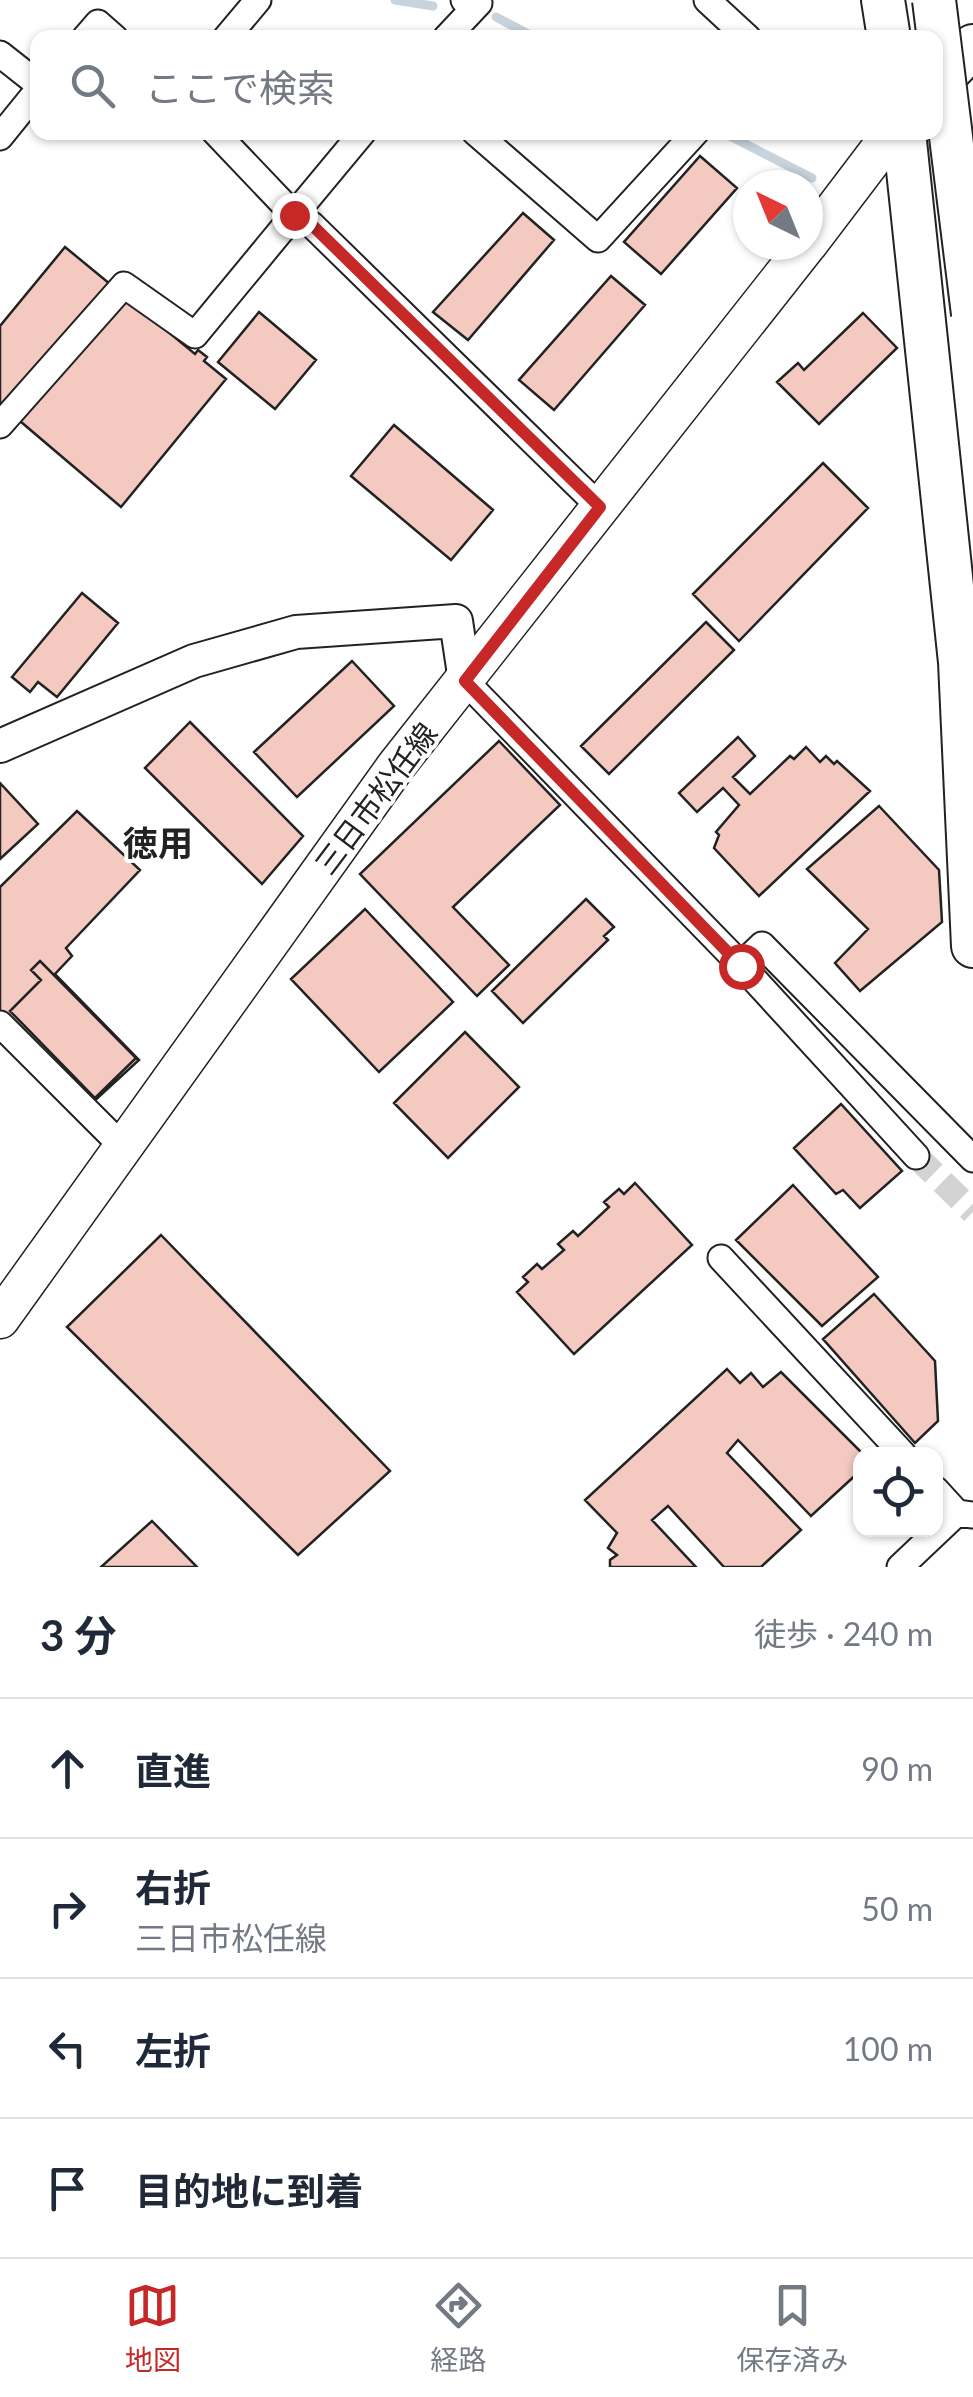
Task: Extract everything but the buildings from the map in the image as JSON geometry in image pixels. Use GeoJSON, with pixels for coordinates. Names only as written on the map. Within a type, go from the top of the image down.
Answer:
{"type":"FeatureCollection","features":[{"type":"Feature","properties":{"kind":"highway"},"geometry":{"type":"LineString","coordinates":[[883,0],[888,30]]}},
{"type":"Feature","properties":{"kind":"highway"},"geometry":{"type":"LineString","coordinates":[[934,0],[938,30]]}},
{"type":"Feature","properties":{"kind":"highway"},"geometry":{"type":"LineString","coordinates":[[943,78],[973,46]]}},
{"type":"Feature","properties":{"kind":"highway"},"geometry":{"type":"LineString","coordinates":[[943,72],[973,314]]}},
{"type":"Feature","properties":{"kind":"highway"},"geometry":{"type":"LineString","coordinates":[[905,140],[960,662],[973,946]]}},
{"type":"Feature","properties":{"kind":"main road","name":"三日市松任線"},"geometry":{"type":"LineString","coordinates":[[823,225],[886,140]]}},
{"type":"Feature","properties":{"kind":"main road","name":"三日市松任線"},"geometry":{"type":"LineString","coordinates":[[0,1319],[396,766],[796,260]]}},
{"type":"Feature","properties":{"kind":"street"},"geometry":{"type":"LineString","coordinates":[[233,30],[258,0]]}},
{"type":"Feature","properties":{"kind":"street"},"geometry":{"type":"LineString","coordinates":[[707,0],[739,30]]}},
{"type":"Feature","properties":{"kind":"street"},"geometry":{"type":"LineString","coordinates":[[452,30],[475,1]]}},
{"type":"Feature","properties":{"kind":"street"},"geometry":{"type":"LineString","coordinates":[[0,54],[30,80]]}},
{"type":"Feature","properties":{"kind":"street"},"geometry":{"type":"LineString","coordinates":[[0,138],[30,98]]}},
{"type":"Feature","properties":{"kind":"street"},"geometry":{"type":"LineString","coordinates":[[223,140],[294,215],[312,225],[600,507]]}},
{"type":"Feature","properties":{"kind":"street"},"geometry":{"type":"LineString","coordinates":[[0,425],[124,285],[195,335],[356,140]]}},
{"type":"Feature","properties":{"kind":"street"},"geometry":{"type":"LineString","coordinates":[[484,140],[598,239],[689,140]]}},
{"type":"Feature","properties":{"kind":"street"},"geometry":{"type":"LineString","coordinates":[[0,746],[194,661],[296,632],[456,621],[465,681],[741,966],[916,1156]]}},
{"type":"Feature","properties":{"kind":"street"},"geometry":{"type":"LineString","coordinates":[[741,966],[762,945],[973,1159]]}},
{"type":"Feature","properties":{"kind":"street"},"geometry":{"type":"LineString","coordinates":[[0,1024],[122,1146]]}},
{"type":"Feature","properties":{"kind":"street"},"geometry":{"type":"LineString","coordinates":[[721,1258],[896,1447]]}},
{"type":"Feature","properties":{"kind":"street"},"geometry":{"type":"LineString","coordinates":[[900,1567],[965,1514],[943,1496]]}},
{"type":"Feature","properties":{"kind":"waterway"},"geometry":{"type":"LineString","coordinates":[[395,0],[433,6]]}},
{"type":"Feature","properties":{"kind":"waterway"},"geometry":{"type":"LineString","coordinates":[[496,17],[521,30]]}},
{"type":"Feature","properties":{"kind":"waterway"},"geometry":{"type":"LineString","coordinates":[[738,140],[796,170]]}},
{"type":"Feature","properties":{"kind":"tunnel"},"geometry":{"type":"LineString","coordinates":[[916,1156],[973,1212]]}},
{"type":"Feature","properties":{"kind":"district","name":"徳用"},"geometry":{"type":"Point","coordinates":[158,842]}},
{"type":"Feature","properties":{"kind":"route"},"geometry":{"type":"LineString","coordinates":[[294,215],[312,225],[600,507],[465,681],[741,966]]}}]}
